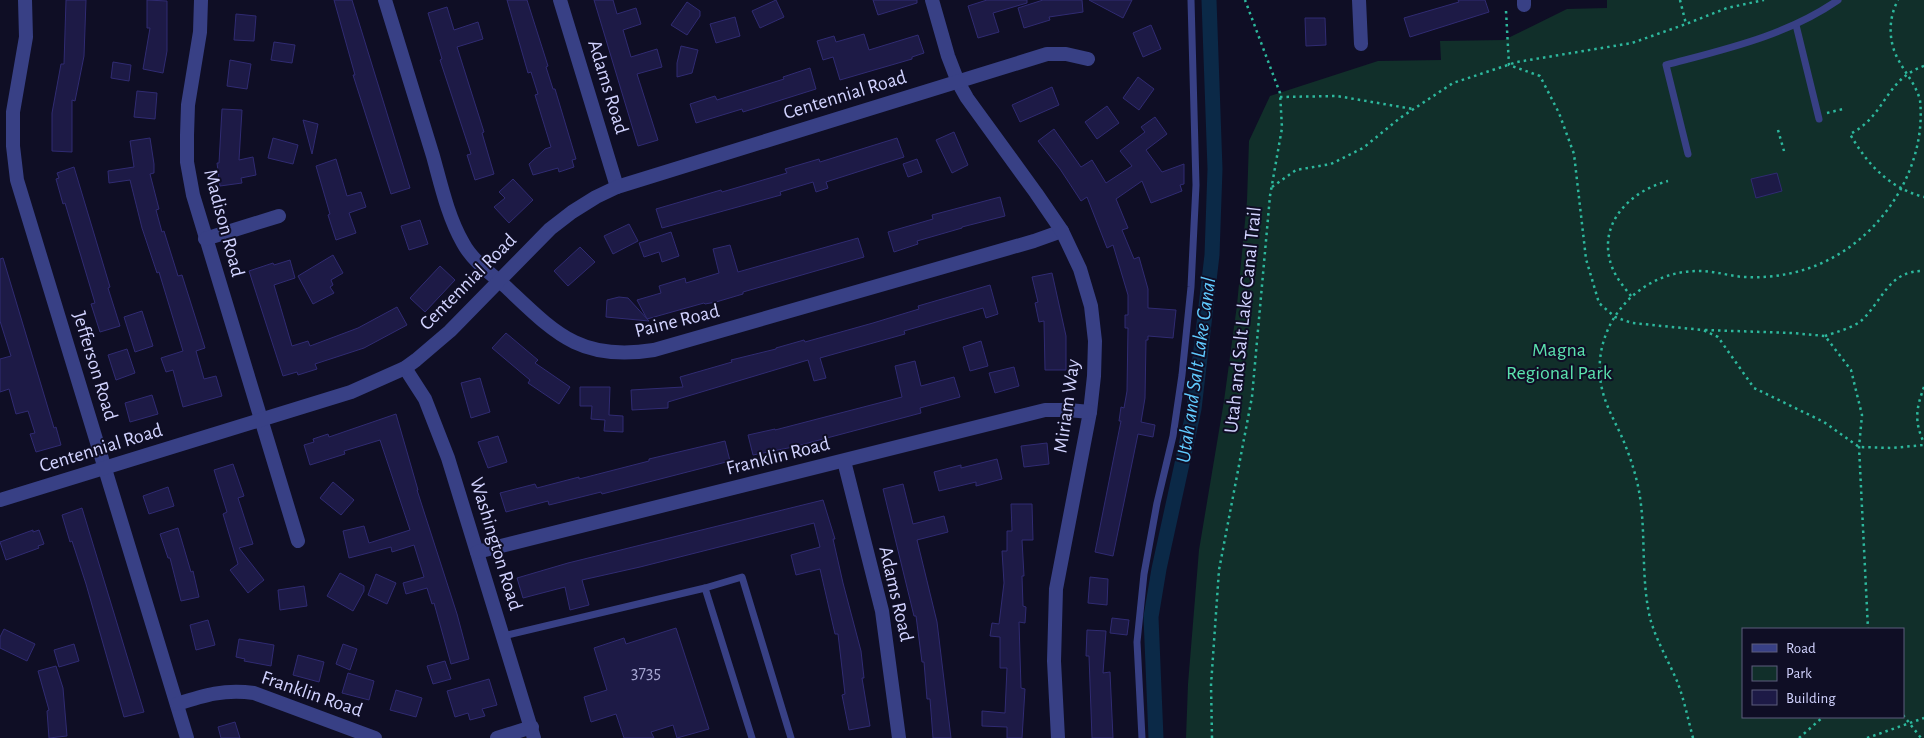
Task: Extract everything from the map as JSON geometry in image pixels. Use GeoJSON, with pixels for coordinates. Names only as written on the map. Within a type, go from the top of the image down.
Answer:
{"type":"FeatureCollection","features":[{"type":"Feature","properties":{"kind":"street","name":"Jefferson Road"},"geometry":{"type":"LineString","coordinates":[[25,0],[26,37],[14,112],[12,146],[17,180],[187,738]]}},
{"type":"Feature","properties":{"kind":"street","name":"Madison Road"},"geometry":{"type":"LineString","coordinates":[[201,0],[200,32],[188,105],[187,162],[205,240],[298,541]]}},
{"type":"Feature","properties":{"kind":"street","name":"Paine Road"},"geometry":{"type":"LineString","coordinates":[[385,0],[453,220],[463,243],[479,263],[561,336],[577,344],[610,353],[631,354],[654,350],[1034,242],[1062,231]]}},
{"type":"Feature","properties":{"kind":"street","name":"Adams Road"},"geometry":{"type":"LineString","coordinates":[[560,0],[617,187]]}},
{"type":"Feature","properties":{"kind":"street","name":"Miriam Way"},"geometry":{"type":"LineString","coordinates":[[932,0],[948,56],[958,82],[967,98],[1062,231],[1080,269],[1091,306],[1094,376],[1090,412],[1056,589],[1054,661],[1058,738]]}},
{"type":"Feature","properties":{"kind":"street"},"geometry":{"type":"LineString","coordinates":[[1359,0],[1361,44]]}},
{"type":"Feature","properties":{"kind":"street","name":"Centennial Road"},"geometry":{"type":"LineString","coordinates":[[0,500],[351,392],[405,368],[450,331],[550,229],[572,212],[617,187],[1047,54],[1066,54],[1088,59]]}},
{"type":"Feature","properties":{"kind":"street"},"geometry":{"type":"LineString","coordinates":[[205,240],[280,216]]}},
{"type":"Feature","properties":{"kind":"street","name":"Washington Road"},"geometry":{"type":"LineString","coordinates":[[405,368],[425,399],[436,426],[533,733]]}},
{"type":"Feature","properties":{"kind":"street","name":"Franklin Road"},"geometry":{"type":"LineString","coordinates":[[477,552],[1045,410],[1090,412]]}},
{"type":"Feature","properties":{"kind":"street","name":"Adams Road"},"geometry":{"type":"LineString","coordinates":[[844,461],[882,611],[899,738]]}},
{"type":"Feature","properties":{"kind":"street","name":"Franklin Road"},"geometry":{"type":"LineString","coordinates":[[177,704],[210,694],[235,690],[254,693],[375,738]]}},
{"type":"Feature","properties":{"kind":"street"},"geometry":{"type":"LineString","coordinates":[[497,738],[533,733]]}},
{"type":"Feature","properties":{"kind":"lane"},"geometry":{"type":"LineString","coordinates":[[1142,738],[1137,642],[1144,574],[1157,503],[1173,436],[1182,375],[1191,287],[1196,185],[1191,0]]}},
{"type":"Feature","properties":{"kind":"lane"},"geometry":{"type":"LineString","coordinates":[[1688,154],[1666,65],[1755,41],[1796,25],[1838,0]]}},
{"type":"Feature","properties":{"kind":"lane"},"geometry":{"type":"LineString","coordinates":[[1796,25],[1819,117]]}},
{"type":"Feature","properties":{"kind":"lane"},"geometry":{"type":"LineString","coordinates":[[503,636],[705,588],[742,577],[790,738]]}},
{"type":"Feature","properties":{"kind":"lane"},"geometry":{"type":"LineString","coordinates":[[705,588],[752,738]]}},
{"type":"Feature","properties":{"kind":"path","name":"Utah and Salt Lake Canal Trail"},"geometry":{"type":"LineString","coordinates":[[1212,738],[1212,685],[1219,570],[1252,397],[1272,187],[1282,128],[1280,98],[1274,74],[1245,0]]}},
{"type":"Feature","properties":{"kind":"path"},"geometry":{"type":"LineString","coordinates":[[1680,0],[1686,24]]}},
{"type":"Feature","properties":{"kind":"path"},"geometry":{"type":"LineString","coordinates":[[1272,187],[1296,170],[1331,164],[1364,148],[1414,109],[1453,83],[1509,65],[1632,43],[1727,8],[1764,0]]}},
{"type":"Feature","properties":{"kind":"path"},"geometry":{"type":"LineString","coordinates":[[1693,738],[1678,682],[1656,636],[1650,618],[1645,575],[1643,512],[1638,484],[1630,456],[1611,416],[1601,385],[1599,359],[1605,334],[1620,308],[1631,296],[1651,282],[1666,275],[1706,271],[1740,276],[1775,277],[1814,268],[1849,249],[1868,234],[1889,208],[1901,188],[1915,163],[1922,138],[1923,117],[1920,100],[1916,88],[1893,49],[1890,35],[1890,21],[1898,0]]}},
{"type":"Feature","properties":{"kind":"path"},"geometry":{"type":"LineString","coordinates":[[1506,11],[1509,65]]}},
{"type":"Feature","properties":{"kind":"path"},"geometry":{"type":"LineString","coordinates":[[1509,65],[1540,76],[1558,113],[1574,154],[1586,259],[1598,303],[1615,317],[1632,323],[1703,330],[1825,336],[1860,321],[1892,282],[1910,271],[1924,271]]}},
{"type":"Feature","properties":{"kind":"path"},"geometry":{"type":"LineString","coordinates":[[1924,66],[1908,74],[1890,90],[1870,121],[1850,134],[1873,167],[1893,184],[1924,197]]}},
{"type":"Feature","properties":{"kind":"path"},"geometry":{"type":"LineString","coordinates":[[1280,98],[1337,96],[1414,109]]}},
{"type":"Feature","properties":{"kind":"path"},"geometry":{"type":"LineString","coordinates":[[1819,117],[1843,109]]}},
{"type":"Feature","properties":{"kind":"path"},"geometry":{"type":"LineString","coordinates":[[1778,130],[1784,151]]}},
{"type":"Feature","properties":{"kind":"path"},"geometry":{"type":"LineString","coordinates":[[1631,296],[1615,275],[1611,266],[1608,240],[1619,211],[1628,200],[1645,189],[1668,181]]}},
{"type":"Feature","properties":{"kind":"path"},"geometry":{"type":"LineString","coordinates":[[1703,330],[1718,336],[1754,388],[1824,422],[1859,447],[1892,448],[1924,444],[1918,429],[1917,408],[1924,387]]}},
{"type":"Feature","properties":{"kind":"path"},"geometry":{"type":"LineString","coordinates":[[1825,336],[1851,370],[1862,415],[1859,447],[1868,628]]}},
{"type":"Feature","properties":{"kind":"path"},"geometry":{"type":"LineString","coordinates":[[1904,716],[1921,738]]}},
{"type":"Feature","properties":{"kind":"path"},"geometry":{"type":"LineString","coordinates":[[1799,738],[1822,718]]}},
{"type":"Feature","properties":{"kind":"path"},"geometry":{"type":"LineString","coordinates":[[1866,738],[1924,718]]}},
{"type":"Feature","properties":{"kind":"green space","name":"Magna Regional Park"},"geometry":{"type":"Polygon","coordinates":[[[1607,0],[1924,0],[1924,738],[1186,738],[1188,684],[1199,550],[1224,401],[1237,305],[1247,201],[1249,141],[1270,96],[1378,61],[1441,60],[1440,41],[1504,40],[1567,9],[1607,8],[1607,0]]]}},
{"type":"Feature","properties":{"kind":"building"},"geometry":{"type":"Polygon","coordinates":[[[66,0],[86,0],[84,56],[75,101],[72,100],[72,152],[52,151],[52,113],[61,64],[64,64],[66,0]]]}},
{"type":"Feature","properties":{"kind":"building"},"geometry":{"type":"Polygon","coordinates":[[[147,0],[167,1],[167,51],[163,73],[143,69],[150,28],[147,28],[147,0]]]}},
{"type":"Feature","properties":{"kind":"building"},"geometry":{"type":"Polygon","coordinates":[[[334,0],[352,0],[410,188],[391,194],[353,75],[355,75],[334,0]]]}},
{"type":"Feature","properties":{"kind":"building"},"geometry":{"type":"Polygon","coordinates":[[[507,0],[527,0],[548,66],[546,67],[553,89],[555,89],[576,159],[572,160],[574,167],[559,172],[558,168],[533,175],[529,164],[545,149],[551,147],[535,95],[538,94],[531,72],[528,73],[507,0]]]}},
{"type":"Feature","properties":{"kind":"building"},"geometry":{"type":"Polygon","coordinates":[[[594,0],[613,0],[617,14],[636,8],[641,24],[623,30],[631,57],[657,49],[662,67],[637,74],[658,140],[638,146],[594,0]]]}},
{"type":"Feature","properties":{"kind":"building"},"geometry":{"type":"Polygon","coordinates":[[[776,0],[784,17],[760,28],[752,11],[776,0]]]}},
{"type":"Feature","properties":{"kind":"building"},"geometry":{"type":"Polygon","coordinates":[[[873,0],[917,0],[917,3],[878,15],[873,0]]]}},
{"type":"Feature","properties":{"kind":"building"},"geometry":{"type":"Polygon","coordinates":[[[987,0],[1027,0],[1027,3],[993,13],[999,32],[978,38],[968,6],[987,0]]]}},
{"type":"Feature","properties":{"kind":"building"},"geometry":{"type":"Polygon","coordinates":[[[1043,0],[1082,0],[1083,12],[1049,17],[1050,20],[1024,28],[1018,8],[1043,0]]]}},
{"type":"Feature","properties":{"kind":"building"},"geometry":{"type":"Polygon","coordinates":[[[1089,0],[1132,0],[1123,18],[1089,0]]]}},
{"type":"Feature","properties":{"kind":"building"},"geometry":{"type":"Polygon","coordinates":[[[1458,0],[1485,0],[1489,12],[1410,37],[1404,18],[1459,2],[1458,0]]]}},
{"type":"Feature","properties":{"kind":"building"},"geometry":{"type":"Polygon","coordinates":[[[687,2],[700,11],[700,16],[687,35],[671,25],[687,2]]]}},
{"type":"Feature","properties":{"kind":"building"},"geometry":{"type":"Polygon","coordinates":[[[447,7],[454,30],[478,22],[483,39],[457,47],[484,132],[482,133],[494,174],[475,180],[467,155],[471,154],[440,60],[442,59],[428,13],[447,7]]]}},
{"type":"Feature","properties":{"kind":"building"},"geometry":{"type":"Polygon","coordinates":[[[236,14],[256,16],[254,41],[234,40],[236,14]]]}},
{"type":"Feature","properties":{"kind":"building"},"geometry":{"type":"Polygon","coordinates":[[[735,17],[740,36],[716,43],[710,24],[735,17]]]}},
{"type":"Feature","properties":{"kind":"building"},"geometry":{"type":"Polygon","coordinates":[[[1305,18],[1325,18],[1326,45],[1306,46],[1305,18]]]}},
{"type":"Feature","properties":{"kind":"building"},"geometry":{"type":"Polygon","coordinates":[[[1151,25],[1161,49],[1143,57],[1133,33],[1151,25]]]}},
{"type":"Feature","properties":{"kind":"building"},"geometry":{"type":"Polygon","coordinates":[[[864,34],[869,50],[918,35],[924,53],[912,57],[912,59],[840,80],[833,57],[823,60],[817,41],[834,36],[836,42],[864,34]]]}},
{"type":"Feature","properties":{"kind":"building"},"geometry":{"type":"Polygon","coordinates":[[[274,42],[295,45],[292,63],[271,60],[274,42]]]}},
{"type":"Feature","properties":{"kind":"building"},"geometry":{"type":"Polygon","coordinates":[[[681,46],[698,50],[692,73],[677,77],[677,63],[681,46]]]}},
{"type":"Feature","properties":{"kind":"building"},"geometry":{"type":"Polygon","coordinates":[[[230,60],[251,64],[247,89],[227,86],[230,60]]]}},
{"type":"Feature","properties":{"kind":"building"},"geometry":{"type":"Polygon","coordinates":[[[113,62],[131,65],[129,81],[111,78],[113,62]]]}},
{"type":"Feature","properties":{"kind":"building"},"geometry":{"type":"Polygon","coordinates":[[[810,68],[816,89],[743,112],[742,109],[696,123],[690,104],[715,96],[717,100],[784,79],[783,77],[810,68]]]}},
{"type":"Feature","properties":{"kind":"building"},"geometry":{"type":"Polygon","coordinates":[[[1138,77],[1154,89],[1139,110],[1123,98],[1138,77]]]}},
{"type":"Feature","properties":{"kind":"building"},"geometry":{"type":"Polygon","coordinates":[[[1052,87],[1059,105],[1020,122],[1012,105],[1052,87]]]}},
{"type":"Feature","properties":{"kind":"building"},"geometry":{"type":"Polygon","coordinates":[[[137,91],[157,93],[155,119],[134,117],[137,91]]]}},
{"type":"Feature","properties":{"kind":"building"},"geometry":{"type":"Polygon","coordinates":[[[1107,106],[1119,123],[1097,139],[1085,122],[1107,106]]]}},
{"type":"Feature","properties":{"kind":"building"},"geometry":{"type":"Polygon","coordinates":[[[222,109],[242,110],[239,160],[253,157],[256,175],[241,178],[242,183],[220,186],[217,163],[219,163],[222,109]]]}},
{"type":"Feature","properties":{"kind":"building"},"geometry":{"type":"Polygon","coordinates":[[[1155,117],[1167,134],[1146,150],[1162,172],[1184,164],[1184,184],[1180,185],[1182,191],[1151,203],[1142,181],[1116,199],[1128,228],[1122,230],[1134,259],[1139,257],[1148,289],[1148,308],[1176,310],[1173,338],[1148,336],[1148,340],[1146,340],[1145,398],[1141,422],[1155,425],[1153,437],[1138,434],[1113,556],[1095,552],[1121,421],[1119,421],[1121,407],[1124,408],[1127,391],[1128,328],[1125,328],[1125,315],[1128,315],[1128,295],[1113,245],[1107,248],[1087,197],[1081,201],[1060,169],[1038,141],[1054,129],[1081,167],[1092,160],[1106,183],[1132,166],[1120,151],[1145,132],[1141,127],[1155,117]]]}},
{"type":"Feature","properties":{"kind":"building"},"geometry":{"type":"Polygon","coordinates":[[[303,120],[318,124],[312,154],[303,120]]]}},
{"type":"Feature","properties":{"kind":"building"},"geometry":{"type":"Polygon","coordinates":[[[954,132],[968,165],[952,173],[936,140],[954,132]]]}},
{"type":"Feature","properties":{"kind":"building"},"geometry":{"type":"Polygon","coordinates":[[[150,138],[154,173],[150,174],[159,209],[156,210],[162,232],[164,231],[178,276],[182,275],[205,348],[196,351],[204,379],[216,376],[222,396],[183,407],[173,370],[166,372],[161,358],[183,351],[159,272],[157,273],[142,228],[130,180],[109,183],[108,171],[134,167],[130,141],[150,138]]]}},
{"type":"Feature","properties":{"kind":"building"},"geometry":{"type":"Polygon","coordinates":[[[273,138],[298,145],[293,164],[268,158],[273,138]]]}},
{"type":"Feature","properties":{"kind":"building"},"geometry":{"type":"Polygon","coordinates":[[[897,138],[904,157],[826,182],[828,188],[816,192],[813,182],[780,192],[781,195],[662,228],[656,209],[787,173],[785,169],[819,159],[820,162],[897,138]]]}},
{"type":"Feature","properties":{"kind":"building"},"geometry":{"type":"Polygon","coordinates":[[[336,159],[347,196],[361,192],[366,207],[349,213],[356,233],[336,240],[316,166],[336,159]]]}},
{"type":"Feature","properties":{"kind":"building"},"geometry":{"type":"Polygon","coordinates":[[[917,159],[922,172],[908,177],[903,164],[917,159]]]}},
{"type":"Feature","properties":{"kind":"building"},"geometry":{"type":"Polygon","coordinates":[[[74,167],[120,326],[100,332],[91,304],[95,303],[56,179],[59,178],[57,173],[74,167]]]}},
{"type":"Feature","properties":{"kind":"building"},"geometry":{"type":"Polygon","coordinates":[[[1777,173],[1782,191],[1756,198],[1751,179],[1777,173]]]}},
{"type":"Feature","properties":{"kind":"building"},"geometry":{"type":"Polygon","coordinates":[[[513,179],[533,200],[509,223],[494,207],[505,198],[499,192],[513,179]]]}},
{"type":"Feature","properties":{"kind":"building"},"geometry":{"type":"Polygon","coordinates":[[[1000,197],[1005,216],[917,241],[918,244],[894,252],[888,232],[933,219],[932,215],[1000,197]]]}},
{"type":"Feature","properties":{"kind":"building"},"geometry":{"type":"Polygon","coordinates":[[[420,220],[428,244],[409,250],[401,226],[420,220]]]}},
{"type":"Feature","properties":{"kind":"building"},"geometry":{"type":"Polygon","coordinates":[[[629,224],[638,241],[613,254],[604,236],[629,224]]]}},
{"type":"Feature","properties":{"kind":"building"},"geometry":{"type":"Polygon","coordinates":[[[671,232],[679,256],[662,262],[659,252],[644,257],[639,243],[671,232]]]}},
{"type":"Feature","properties":{"kind":"building"},"geometry":{"type":"Polygon","coordinates":[[[858,238],[864,257],[743,292],[743,294],[716,302],[704,303],[647,319],[637,300],[661,293],[659,286],[685,278],[686,283],[719,273],[713,249],[730,245],[738,272],[858,238]]]}},
{"type":"Feature","properties":{"kind":"building"},"geometry":{"type":"Polygon","coordinates":[[[580,247],[595,262],[568,286],[554,271],[580,247]]]}},
{"type":"Feature","properties":{"kind":"building"},"geometry":{"type":"Polygon","coordinates":[[[333,255],[343,273],[331,280],[333,285],[330,287],[334,293],[313,304],[298,276],[333,255]]]}},
{"type":"Feature","properties":{"kind":"building"},"geometry":{"type":"Polygon","coordinates":[[[3,258],[54,428],[56,427],[61,445],[36,452],[30,434],[35,433],[28,411],[16,414],[9,389],[0,392],[0,359],[11,356],[0,321],[0,259],[3,258]]]}},
{"type":"Feature","properties":{"kind":"building"},"geometry":{"type":"Polygon","coordinates":[[[290,260],[295,278],[274,285],[292,346],[308,341],[310,346],[358,328],[397,307],[407,325],[364,348],[315,364],[317,369],[298,375],[297,372],[283,376],[249,271],[273,263],[274,265],[290,260]]]}},
{"type":"Feature","properties":{"kind":"building"},"geometry":{"type":"Polygon","coordinates":[[[440,266],[455,280],[425,312],[410,298],[440,266]]]}},
{"type":"Feature","properties":{"kind":"building"},"geometry":{"type":"Polygon","coordinates":[[[1052,273],[1066,336],[1066,370],[1045,370],[1044,321],[1039,322],[1035,303],[1038,302],[1032,277],[1052,273]]]}},
{"type":"Feature","properties":{"kind":"building"},"geometry":{"type":"Polygon","coordinates":[[[990,285],[998,314],[986,318],[983,308],[904,331],[905,334],[820,358],[826,378],[814,381],[808,360],[668,402],[668,408],[632,410],[631,390],[683,387],[680,377],[732,362],[731,360],[873,323],[919,309],[918,306],[990,285]]]}},
{"type":"Feature","properties":{"kind":"building"},"geometry":{"type":"Polygon","coordinates":[[[619,297],[628,298],[649,321],[606,317],[607,300],[619,297]]]}},
{"type":"Feature","properties":{"kind":"building"},"geometry":{"type":"Polygon","coordinates":[[[142,311],[153,346],[135,352],[124,317],[142,311]]]}},
{"type":"Feature","properties":{"kind":"building"},"geometry":{"type":"Polygon","coordinates":[[[506,333],[538,360],[535,363],[570,387],[559,404],[528,383],[530,380],[492,348],[506,333]]]}},
{"type":"Feature","properties":{"kind":"building"},"geometry":{"type":"Polygon","coordinates":[[[981,341],[988,366],[970,371],[963,347],[981,341]]]}},
{"type":"Feature","properties":{"kind":"building"},"geometry":{"type":"Polygon","coordinates":[[[127,349],[135,373],[116,380],[108,355],[127,349]]]}},
{"type":"Feature","properties":{"kind":"building"},"geometry":{"type":"Polygon","coordinates":[[[915,361],[921,386],[954,377],[960,397],[920,408],[921,413],[793,447],[753,455],[748,435],[775,430],[902,397],[895,366],[915,361]]]}},
{"type":"Feature","properties":{"kind":"building"},"geometry":{"type":"Polygon","coordinates":[[[1014,367],[1019,386],[995,393],[989,373],[1014,367]]]}},
{"type":"Feature","properties":{"kind":"building"},"geometry":{"type":"Polygon","coordinates":[[[480,378],[490,412],[471,418],[461,383],[480,378]]]}},
{"type":"Feature","properties":{"kind":"building"},"geometry":{"type":"Polygon","coordinates":[[[580,387],[610,387],[609,415],[623,416],[623,432],[604,431],[605,420],[591,419],[592,406],[580,406],[580,387]]]}},
{"type":"Feature","properties":{"kind":"building"},"geometry":{"type":"Polygon","coordinates":[[[152,395],[158,414],[130,422],[125,403],[152,395]]]}},
{"type":"Feature","properties":{"kind":"building"},"geometry":{"type":"Polygon","coordinates":[[[396,414],[417,490],[457,614],[469,659],[451,664],[434,603],[432,604],[427,588],[406,594],[403,583],[424,577],[414,545],[392,552],[391,547],[349,558],[343,531],[364,526],[369,543],[410,530],[380,440],[344,451],[345,454],[310,465],[304,445],[314,442],[313,439],[328,434],[329,437],[396,414]]]}},
{"type":"Feature","properties":{"kind":"building"},"geometry":{"type":"Polygon","coordinates":[[[498,436],[507,462],[488,468],[478,442],[498,436]]]}},
{"type":"Feature","properties":{"kind":"building"},"geometry":{"type":"Polygon","coordinates":[[[725,441],[730,461],[602,494],[601,492],[549,505],[548,501],[506,512],[500,493],[535,484],[537,488],[579,477],[579,479],[649,461],[649,459],[725,441]]]}},
{"type":"Feature","properties":{"kind":"building"},"geometry":{"type":"Polygon","coordinates":[[[1047,443],[1049,464],[1024,467],[1021,446],[1047,443]]]}},
{"type":"Feature","properties":{"kind":"building"},"geometry":{"type":"Polygon","coordinates":[[[997,459],[1002,479],[976,486],[976,482],[939,491],[934,472],[961,465],[961,468],[997,459]]]}},
{"type":"Feature","properties":{"kind":"building"},"geometry":{"type":"Polygon","coordinates":[[[233,464],[244,496],[238,498],[253,544],[239,548],[264,580],[248,593],[230,570],[238,564],[223,514],[227,512],[214,470],[233,464]]]}},
{"type":"Feature","properties":{"kind":"building"},"geometry":{"type":"Polygon","coordinates":[[[333,482],[354,500],[341,515],[320,498],[333,482]]]}},
{"type":"Feature","properties":{"kind":"building"},"geometry":{"type":"Polygon","coordinates":[[[903,484],[913,524],[944,516],[948,532],[917,540],[937,622],[951,738],[933,738],[930,699],[927,699],[924,662],[922,662],[916,616],[914,616],[883,489],[903,484]]]}},
{"type":"Feature","properties":{"kind":"building"},"geometry":{"type":"Polygon","coordinates":[[[168,487],[174,506],[149,514],[143,496],[168,487]]]}},
{"type":"Feature","properties":{"kind":"building"},"geometry":{"type":"Polygon","coordinates":[[[823,500],[835,539],[833,539],[843,583],[861,651],[864,678],[862,678],[870,726],[849,730],[842,695],[845,694],[838,634],[835,634],[820,569],[796,575],[791,555],[820,547],[814,523],[582,580],[589,605],[570,610],[565,587],[523,598],[517,578],[568,563],[823,500]]]}},
{"type":"Feature","properties":{"kind":"building"},"geometry":{"type":"Polygon","coordinates":[[[1011,504],[1032,504],[1033,540],[1022,540],[1023,606],[1026,607],[1025,623],[1019,622],[1021,688],[1025,689],[1022,738],[1007,738],[1007,727],[982,726],[982,711],[1005,713],[1007,668],[1000,668],[1000,637],[990,636],[992,623],[999,624],[1004,583],[1002,551],[1007,551],[1007,531],[1012,531],[1011,504]]]}},
{"type":"Feature","properties":{"kind":"building"},"geometry":{"type":"Polygon","coordinates":[[[82,508],[144,712],[124,717],[86,584],[72,541],[70,542],[62,515],[82,508]]]}},
{"type":"Feature","properties":{"kind":"building"},"geometry":{"type":"Polygon","coordinates":[[[178,528],[191,572],[193,571],[199,597],[181,601],[170,558],[168,558],[160,534],[178,528]]]}},
{"type":"Feature","properties":{"kind":"building"},"geometry":{"type":"Polygon","coordinates":[[[33,530],[33,532],[39,530],[44,544],[38,546],[39,548],[6,560],[0,542],[33,530]]]}},
{"type":"Feature","properties":{"kind":"building"},"geometry":{"type":"Polygon","coordinates":[[[340,573],[364,586],[364,591],[353,611],[327,596],[340,573]]]}},
{"type":"Feature","properties":{"kind":"building"},"geometry":{"type":"Polygon","coordinates":[[[376,574],[396,583],[387,604],[368,595],[376,574]]]}},
{"type":"Feature","properties":{"kind":"building"},"geometry":{"type":"Polygon","coordinates":[[[1090,577],[1108,579],[1107,605],[1088,603],[1090,577]]]}},
{"type":"Feature","properties":{"kind":"building"},"geometry":{"type":"Polygon","coordinates":[[[304,586],[307,606],[280,610],[278,590],[304,586]]]}},
{"type":"Feature","properties":{"kind":"building"},"geometry":{"type":"Polygon","coordinates":[[[1112,618],[1129,620],[1127,635],[1110,633],[1112,618]]]}},
{"type":"Feature","properties":{"kind":"building"},"geometry":{"type":"Polygon","coordinates":[[[208,620],[215,645],[196,650],[190,625],[208,620]]]}},
{"type":"Feature","properties":{"kind":"building"},"geometry":{"type":"Polygon","coordinates":[[[676,628],[709,729],[677,738],[673,725],[651,732],[654,738],[624,738],[616,714],[591,722],[584,697],[607,690],[594,648],[624,638],[626,644],[676,628]]]}},
{"type":"Feature","properties":{"kind":"building"},"geometry":{"type":"Polygon","coordinates":[[[4,629],[35,644],[27,661],[0,648],[0,637],[4,629]]]}},
{"type":"Feature","properties":{"kind":"building"},"geometry":{"type":"Polygon","coordinates":[[[1087,630],[1106,631],[1103,673],[1110,672],[1113,738],[1092,738],[1089,656],[1086,656],[1087,630]]]}},
{"type":"Feature","properties":{"kind":"building"},"geometry":{"type":"Polygon","coordinates":[[[239,639],[274,645],[271,666],[244,661],[245,659],[236,657],[239,639]]]}},
{"type":"Feature","properties":{"kind":"building"},"geometry":{"type":"Polygon","coordinates":[[[74,644],[79,661],[59,667],[54,650],[74,644]]]}},
{"type":"Feature","properties":{"kind":"building"},"geometry":{"type":"Polygon","coordinates":[[[343,644],[357,649],[350,670],[336,664],[343,644]]]}},
{"type":"Feature","properties":{"kind":"building"},"geometry":{"type":"Polygon","coordinates":[[[298,655],[324,662],[319,682],[293,675],[298,655]]]}},
{"type":"Feature","properties":{"kind":"building"},"geometry":{"type":"Polygon","coordinates":[[[445,661],[451,679],[433,684],[427,666],[445,661]]]}},
{"type":"Feature","properties":{"kind":"building"},"geometry":{"type":"Polygon","coordinates":[[[56,666],[63,688],[67,736],[49,738],[47,711],[49,710],[38,671],[56,666]]]}},
{"type":"Feature","properties":{"kind":"building"},"geometry":{"type":"Polygon","coordinates":[[[348,673],[374,681],[369,700],[342,693],[348,673]]]}},
{"type":"Feature","properties":{"kind":"building"},"geometry":{"type":"Polygon","coordinates":[[[489,679],[497,705],[482,709],[485,716],[470,720],[468,713],[455,717],[447,691],[489,679]]]}},
{"type":"Feature","properties":{"kind":"building"},"geometry":{"type":"Polygon","coordinates":[[[396,690],[422,698],[416,717],[390,710],[396,690]]]}},
{"type":"Feature","properties":{"kind":"building"},"geometry":{"type":"Polygon","coordinates":[[[235,722],[240,738],[221,738],[218,727],[235,722]]]}},
{"type":"Feature","properties":{"kind":"waterway","name":"Utah and Salt Lake Canal"},"geometry":{"type":"LineString","coordinates":[[1156,738],[1151,617],[1159,569],[1194,409],[1212,255],[1215,169],[1209,0]]}}]}
